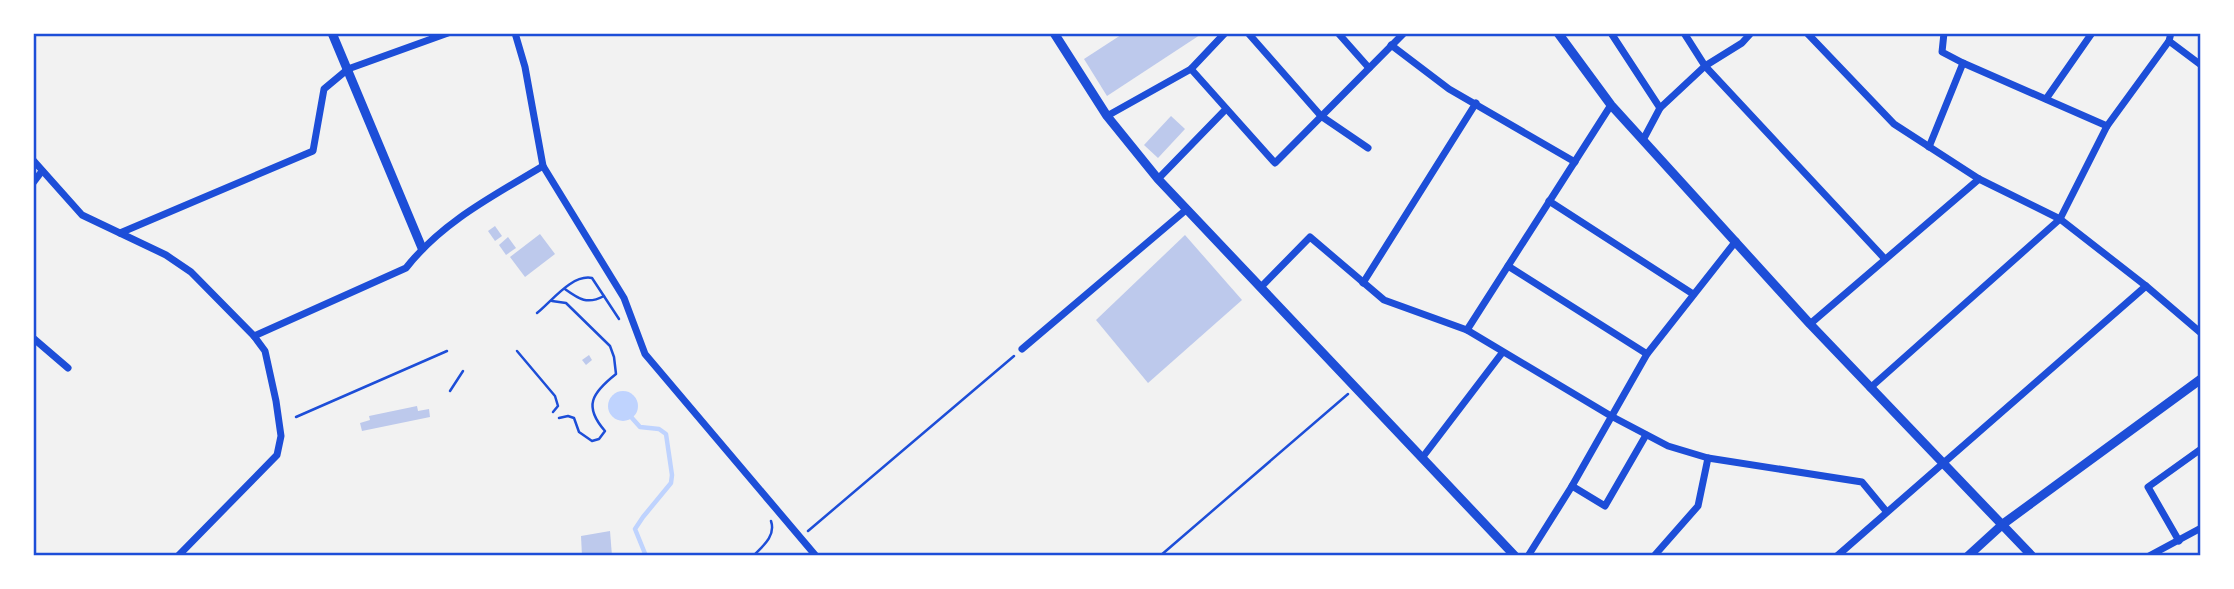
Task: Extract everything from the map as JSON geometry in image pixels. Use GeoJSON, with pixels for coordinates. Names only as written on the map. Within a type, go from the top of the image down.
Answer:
{"type":"FeatureCollection","features":[{"type":"Feature","properties":{"kind":"street"},"geometry":{"type":"LineString","coordinates":[[332,33],[422,247]]}},
{"type":"Feature","properties":{"kind":"street"},"geometry":{"type":"LineString","coordinates":[[120,233],[313,151],[324,89],[348,69],[448,33]]}},
{"type":"Feature","properties":{"kind":"street"},"geometry":{"type":"LineString","coordinates":[[515,33],[525,66],[543,166],[624,298],[645,354],[816,556]]}},
{"type":"Feature","properties":{"kind":"street"},"geometry":{"type":"LineString","coordinates":[[1054,33],[1107,116],[1158,179],[1515,556]]}},
{"type":"Feature","properties":{"kind":"street"},"geometry":{"type":"LineString","coordinates":[[1107,116],[1191,69],[1226,33]]}},
{"type":"Feature","properties":{"kind":"street"},"geometry":{"type":"LineString","coordinates":[[1248,33],[1321,116],[1368,148]]}},
{"type":"Feature","properties":{"kind":"street"},"geometry":{"type":"LineString","coordinates":[[1338,33],[1369,68]]}},
{"type":"Feature","properties":{"kind":"street"},"geometry":{"type":"LineString","coordinates":[[1191,69],[1275,163],[1404,33]]}},
{"type":"Feature","properties":{"kind":"street"},"geometry":{"type":"LineString","coordinates":[[1611,33],[1660,108]]}},
{"type":"Feature","properties":{"kind":"street"},"geometry":{"type":"LineString","coordinates":[[1684,33],[1705,65],[1885,259]]}},
{"type":"Feature","properties":{"kind":"street"},"geometry":{"type":"LineString","coordinates":[[1643,140],[1660,108],[1705,65],[1742,43],[1751,33]]}},
{"type":"Feature","properties":{"kind":"street"},"geometry":{"type":"LineString","coordinates":[[1807,33],[1861,86],[1894,124],[1979,179],[2060,219],[2201,333]]}},
{"type":"Feature","properties":{"kind":"street"},"geometry":{"type":"LineString","coordinates":[[1944,33],[1942,52],[2107,126]]}},
{"type":"Feature","properties":{"kind":"street"},"geometry":{"type":"LineString","coordinates":[[2046,99],[2092,33]]}},
{"type":"Feature","properties":{"kind":"street"},"geometry":{"type":"LineString","coordinates":[[1563,35],[1611,105],[1810,324],[2032,556]]}},
{"type":"Feature","properties":{"kind":"street"},"geometry":{"type":"LineString","coordinates":[[1870,388],[2060,219],[2107,126],[2170,37],[2201,65]]}},
{"type":"Feature","properties":{"kind":"street"},"geometry":{"type":"LineString","coordinates":[[1391,45],[1449,89],[1575,162]]}},
{"type":"Feature","properties":{"kind":"street"},"geometry":{"type":"LineString","coordinates":[[1929,146],[1963,63]]}},
{"type":"Feature","properties":{"kind":"street"},"geometry":{"type":"LineString","coordinates":[[1363,283],[1476,103]]}},
{"type":"Feature","properties":{"kind":"street"},"geometry":{"type":"LineString","coordinates":[[1467,330],[1611,105]]}},
{"type":"Feature","properties":{"kind":"street"},"geometry":{"type":"LineString","coordinates":[[1158,179],[1226,109]]}},
{"type":"Feature","properties":{"kind":"street"},"geometry":{"type":"LineString","coordinates":[[33,160],[82,215],[166,255],[191,272],[254,336],[265,351],[281,436],[276,455],[178,556]]}},
{"type":"Feature","properties":{"kind":"street"},"geometry":{"type":"LineString","coordinates":[[254,336],[406,268],[422,247],[458,217],[543,166]]}},
{"type":"Feature","properties":{"kind":"street"},"geometry":{"type":"LineString","coordinates":[[33,183],[42,170]]}},
{"type":"Feature","properties":{"kind":"street"},"geometry":{"type":"LineString","coordinates":[[1810,324],[1979,179]]}},
{"type":"Feature","properties":{"kind":"street"},"geometry":{"type":"LineString","coordinates":[[1549,201],[1693,295]]}},
{"type":"Feature","properties":{"kind":"street"},"geometry":{"type":"LineString","coordinates":[[1022,349],[1187,209]]}},
{"type":"Feature","properties":{"kind":"street"},"geometry":{"type":"LineString","coordinates":[[1261,287],[1310,237],[1384,300],[1467,330],[1611,416],[1668,446],[1708,458],[1862,482],[1886,511]]}},
{"type":"Feature","properties":{"kind":"street"},"geometry":{"type":"LineString","coordinates":[[1528,556],[1572,486],[1647,354],[1736,241]]}},
{"type":"Feature","properties":{"kind":"street"},"geometry":{"type":"LineString","coordinates":[[1508,265],[1647,354]]}},
{"type":"Feature","properties":{"kind":"street"},"geometry":{"type":"LineString","coordinates":[[1837,556],[2146,286]]}},
{"type":"Feature","properties":{"kind":"street"},"geometry":{"type":"LineString","coordinates":[[33,338],[68,368]]}},
{"type":"Feature","properties":{"kind":"street"},"geometry":{"type":"LineString","coordinates":[[1422,458],[1502,353]]}},
{"type":"Feature","properties":{"kind":"street"},"geometry":{"type":"LineString","coordinates":[[1968,556],[2003,524],[2201,379]]}},
{"type":"Feature","properties":{"kind":"street"},"geometry":{"type":"LineString","coordinates":[[1572,486],[1605,506],[1646,435]]}},
{"type":"Feature","properties":{"kind":"street"},"geometry":{"type":"LineString","coordinates":[[2179,541],[2148,487],[2201,449]]}},
{"type":"Feature","properties":{"kind":"street"},"geometry":{"type":"LineString","coordinates":[[1654,556],[1698,506],[1708,458]]}},
{"type":"Feature","properties":{"kind":"street"},"geometry":{"type":"LineString","coordinates":[[2149,556],[2201,528]]}},
{"type":"Feature","properties":{"kind":"path"},"geometry":{"type":"LineString","coordinates":[[565,289],[582,301],[595,301],[604,296]]}},
{"type":"Feature","properties":{"kind":"path"},"geometry":{"type":"LineString","coordinates":[[552,301],[566,303],[610,346],[616,374],[596,390],[593,400],[595,418],[606,431],[599,439],[592,440],[582,435],[575,418],[559,418]]}},
{"type":"Feature","properties":{"kind":"path"},"geometry":{"type":"LineString","coordinates":[[801,537],[1022,349]]}},
{"type":"Feature","properties":{"kind":"path"},"geometry":{"type":"LineString","coordinates":[[296,417],[447,351]]}},
{"type":"Feature","properties":{"kind":"path"},"geometry":{"type":"LineString","coordinates":[[517,351],[555,396],[558,406],[553,412]]}},
{"type":"Feature","properties":{"kind":"path"},"geometry":{"type":"LineString","coordinates":[[450,391],[463,371]]}},
{"type":"Feature","properties":{"kind":"path"},"geometry":{"type":"LineString","coordinates":[[1160,556],[1356,388]]}},
{"type":"Feature","properties":{"kind":"water"},"geometry":{"type":"Polygon","coordinates":[[[623,391],[634,395],[638,406],[634,417],[623,421],[612,417],[608,406],[612,395],[623,391]]]}},
{"type":"Feature","properties":{"kind":"building"},"geometry":{"type":"Polygon","coordinates":[[[1124,33],[1203,33],[1107,96],[1084,59],[1124,33]]]}},
{"type":"Feature","properties":{"kind":"building"},"geometry":{"type":"Polygon","coordinates":[[[1171,116],[1185,129],[1158,158],[1144,145],[1171,116]]]}},
{"type":"Feature","properties":{"kind":"building"},"geometry":{"type":"Polygon","coordinates":[[[495,226],[502,236],[495,241],[488,231],[495,226]]]}},
{"type":"Feature","properties":{"kind":"building"},"geometry":{"type":"Polygon","coordinates":[[[540,234],[555,254],[525,277],[510,257],[540,234]]]}},
{"type":"Feature","properties":{"kind":"building"},"geometry":{"type":"Polygon","coordinates":[[[1185,235],[1242,300],[1148,383],[1096,320],[1185,235]]]}},
{"type":"Feature","properties":{"kind":"building"},"geometry":{"type":"Polygon","coordinates":[[[508,237],[516,248],[506,255],[499,245],[508,237]]]}},
{"type":"Feature","properties":{"kind":"building"},"geometry":{"type":"Polygon","coordinates":[[[589,355],[592,360],[586,365],[582,360],[589,355]]]}},
{"type":"Feature","properties":{"kind":"building"},"geometry":{"type":"Polygon","coordinates":[[[417,406],[418,411],[429,409],[430,417],[362,431],[360,423],[370,420],[369,416],[417,406]]]}},
{"type":"Feature","properties":{"kind":"building"},"geometry":{"type":"Polygon","coordinates":[[[610,531],[612,556],[582,556],[581,536],[610,531]]]}},
{"type":"Feature","properties":{"kind":"waterway"},"geometry":{"type":"LineString","coordinates":[[632,418],[640,427],[659,429],[666,434],[672,475],[671,483],[635,529],[646,556]]}}]}
